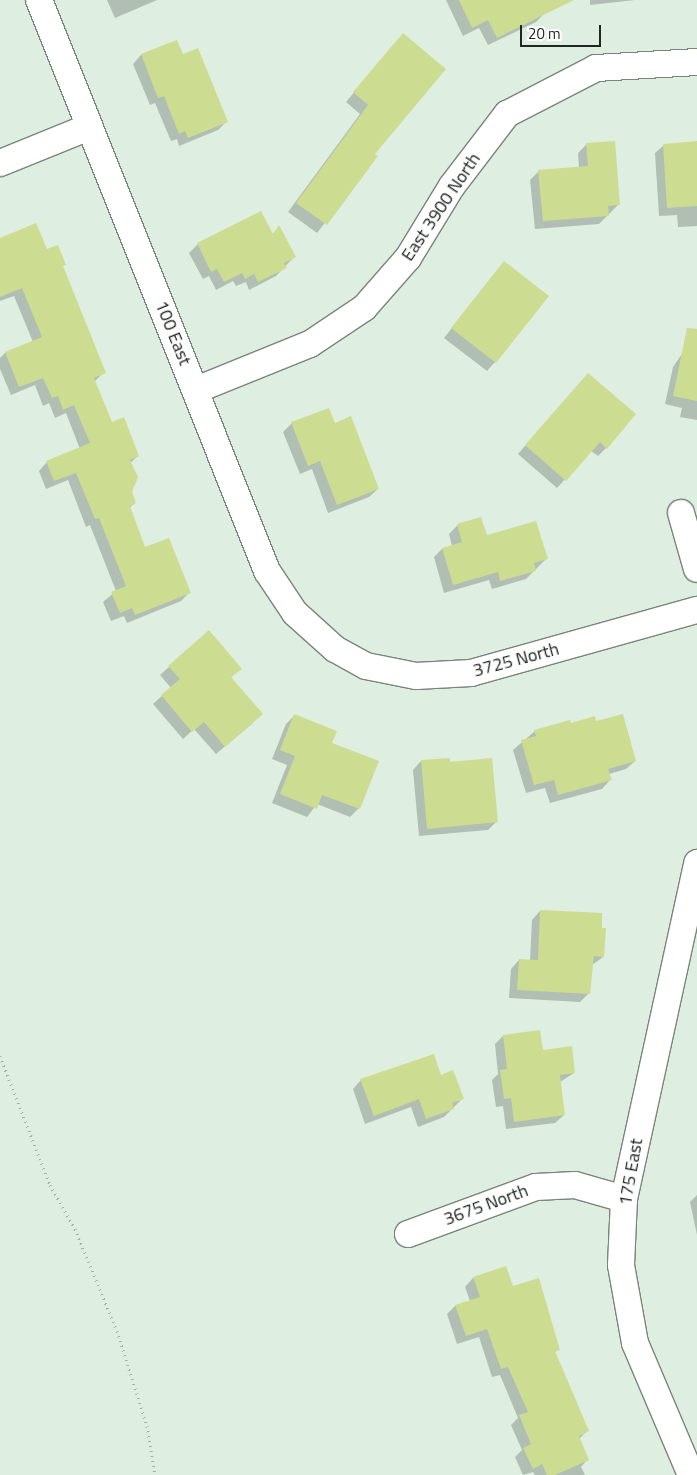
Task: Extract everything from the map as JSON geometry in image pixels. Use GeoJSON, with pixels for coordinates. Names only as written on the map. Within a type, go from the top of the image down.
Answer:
{"type":"FeatureCollection","features":[{"type":"Feature","properties":{"kind":"street","name":"100 East"},"geometry":{"type":"LineString","coordinates":[[38,0],[267,571],[295,613],[335,649]]}},
{"type":"Feature","properties":{"kind":"street","name":"East 3900 North"},"geometry":{"type":"LineString","coordinates":[[196,390],[310,344],[364,308],[408,258],[452,186],[507,114],[596,68],[697,62]]}},
{"type":"Feature","properties":{"kind":"street"},"geometry":{"type":"LineString","coordinates":[[0,163],[89,127]]}},
{"type":"Feature","properties":{"kind":"street"},"geometry":{"type":"LineString","coordinates":[[681,513],[697,569]]}},
{"type":"Feature","properties":{"kind":"street","name":"3725 North"},"geometry":{"type":"LineString","coordinates":[[335,649],[366,666],[416,676],[471,673],[697,610]]}},
{"type":"Feature","properties":{"kind":"street","name":"175 East"},"geometry":{"type":"LineString","coordinates":[[691,1475],[636,1343],[621,1264],[624,1199],[688,938],[697,863]]}},
{"type":"Feature","properties":{"kind":"street","name":"3675 North"},"geometry":{"type":"LineString","coordinates":[[408,1234],[536,1187],[575,1185],[624,1199]]}},
{"type":"Feature","properties":{"kind":"path"},"geometry":{"type":"LineString","coordinates":[[0,1056],[50,1185],[75,1229],[117,1331],[147,1426],[155,1475]]}},
{"type":"Feature","properties":{"kind":"building"},"geometry":{"type":"Polygon","coordinates":[[[459,0],[574,0],[497,38],[488,20],[472,28],[459,0]]]}},
{"type":"Feature","properties":{"kind":"building"},"geometry":{"type":"Polygon","coordinates":[[[403,33],[446,69],[375,154],[378,156],[327,225],[296,203],[368,105],[353,92],[403,33]]]}},
{"type":"Feature","properties":{"kind":"building"},"geometry":{"type":"Polygon","coordinates":[[[177,40],[183,54],[198,48],[228,122],[188,138],[185,131],[179,134],[164,96],[158,98],[141,54],[177,40]]]}},
{"type":"Feature","properties":{"kind":"building"},"geometry":{"type":"Polygon","coordinates":[[[615,141],[620,205],[608,206],[609,216],[543,221],[538,170],[588,166],[586,143],[615,141]]]}},
{"type":"Feature","properties":{"kind":"building"},"geometry":{"type":"Polygon","coordinates":[[[697,141],[697,206],[667,208],[663,144],[697,141]]]}},
{"type":"Feature","properties":{"kind":"building"},"geometry":{"type":"Polygon","coordinates":[[[261,211],[273,234],[279,225],[296,257],[284,263],[287,268],[258,282],[254,274],[245,279],[242,273],[224,282],[217,269],[211,272],[197,243],[261,211]]]}},
{"type":"Feature","properties":{"kind":"building"},"geometry":{"type":"Polygon","coordinates":[[[36,223],[47,249],[58,245],[66,265],[63,266],[106,373],[94,378],[112,422],[124,417],[139,456],[130,460],[138,477],[132,492],[136,503],[130,506],[145,547],[169,538],[191,593],[135,615],[132,608],[120,613],[111,592],[126,586],[99,518],[95,519],[76,473],[54,481],[46,461],[90,443],[74,405],[63,410],[58,396],[52,398],[43,378],[19,387],[5,352],[42,337],[22,288],[0,297],[0,238],[36,223]]]}},
{"type":"Feature","properties":{"kind":"building"},"geometry":{"type":"Polygon","coordinates":[[[504,261],[549,296],[496,363],[451,328],[504,261]]]}},
{"type":"Feature","properties":{"kind":"building"},"geometry":{"type":"Polygon","coordinates":[[[687,328],[697,329],[697,401],[673,396],[687,328]]]}},
{"type":"Feature","properties":{"kind":"building"},"geometry":{"type":"Polygon","coordinates":[[[588,373],[636,414],[607,449],[600,442],[566,481],[525,445],[588,373]]]}},
{"type":"Feature","properties":{"kind":"building"},"geometry":{"type":"Polygon","coordinates":[[[329,408],[335,423],[351,416],[379,489],[337,505],[320,461],[308,466],[291,422],[329,408]]]}},
{"type":"Feature","properties":{"kind":"building"},"geometry":{"type":"Polygon","coordinates":[[[481,517],[487,535],[536,521],[548,559],[534,563],[536,571],[500,581],[498,572],[453,585],[442,548],[462,542],[457,524],[481,517]]]}},
{"type":"Feature","properties":{"kind":"building"},"geometry":{"type":"Polygon","coordinates":[[[209,630],[242,669],[231,677],[263,714],[225,747],[204,722],[192,732],[161,695],[180,679],[168,666],[209,630]]]}},
{"type":"Feature","properties":{"kind":"building"},"geometry":{"type":"Polygon","coordinates":[[[294,714],[337,731],[332,743],[379,761],[360,809],[322,795],[317,809],[280,794],[295,756],[280,750],[294,714]]]}},
{"type":"Feature","properties":{"kind":"building"},"geometry":{"type":"Polygon","coordinates":[[[623,714],[636,761],[608,769],[612,780],[558,795],[554,780],[534,785],[521,740],[536,736],[534,730],[570,720],[571,723],[595,716],[596,721],[623,714]]]}},
{"type":"Feature","properties":{"kind":"building"},"geometry":{"type":"Polygon","coordinates":[[[450,758],[450,762],[492,758],[498,822],[427,829],[421,760],[450,758]]]}},
{"type":"Feature","properties":{"kind":"building"},"geometry":{"type":"Polygon","coordinates":[[[540,910],[602,913],[602,928],[606,928],[604,957],[594,956],[590,994],[517,990],[519,959],[538,960],[540,910]]]}},
{"type":"Feature","properties":{"kind":"building"},"geometry":{"type":"Polygon","coordinates":[[[540,1030],[543,1050],[572,1046],[575,1073],[560,1075],[565,1115],[514,1122],[511,1098],[504,1099],[500,1070],[507,1069],[503,1035],[540,1030]]]}},
{"type":"Feature","properties":{"kind":"building"},"geometry":{"type":"Polygon","coordinates":[[[434,1054],[441,1075],[453,1070],[464,1099],[452,1103],[454,1109],[426,1119],[419,1099],[374,1116],[360,1079],[434,1054]]]}},
{"type":"Feature","properties":{"kind":"building"},"geometry":{"type":"Polygon","coordinates":[[[506,1266],[513,1286],[539,1278],[560,1350],[555,1351],[589,1431],[579,1436],[589,1460],[555,1475],[547,1475],[542,1464],[533,1469],[523,1448],[531,1444],[519,1415],[528,1412],[508,1367],[501,1369],[487,1329],[466,1336],[455,1305],[480,1297],[473,1277],[506,1266]]]}}]}
